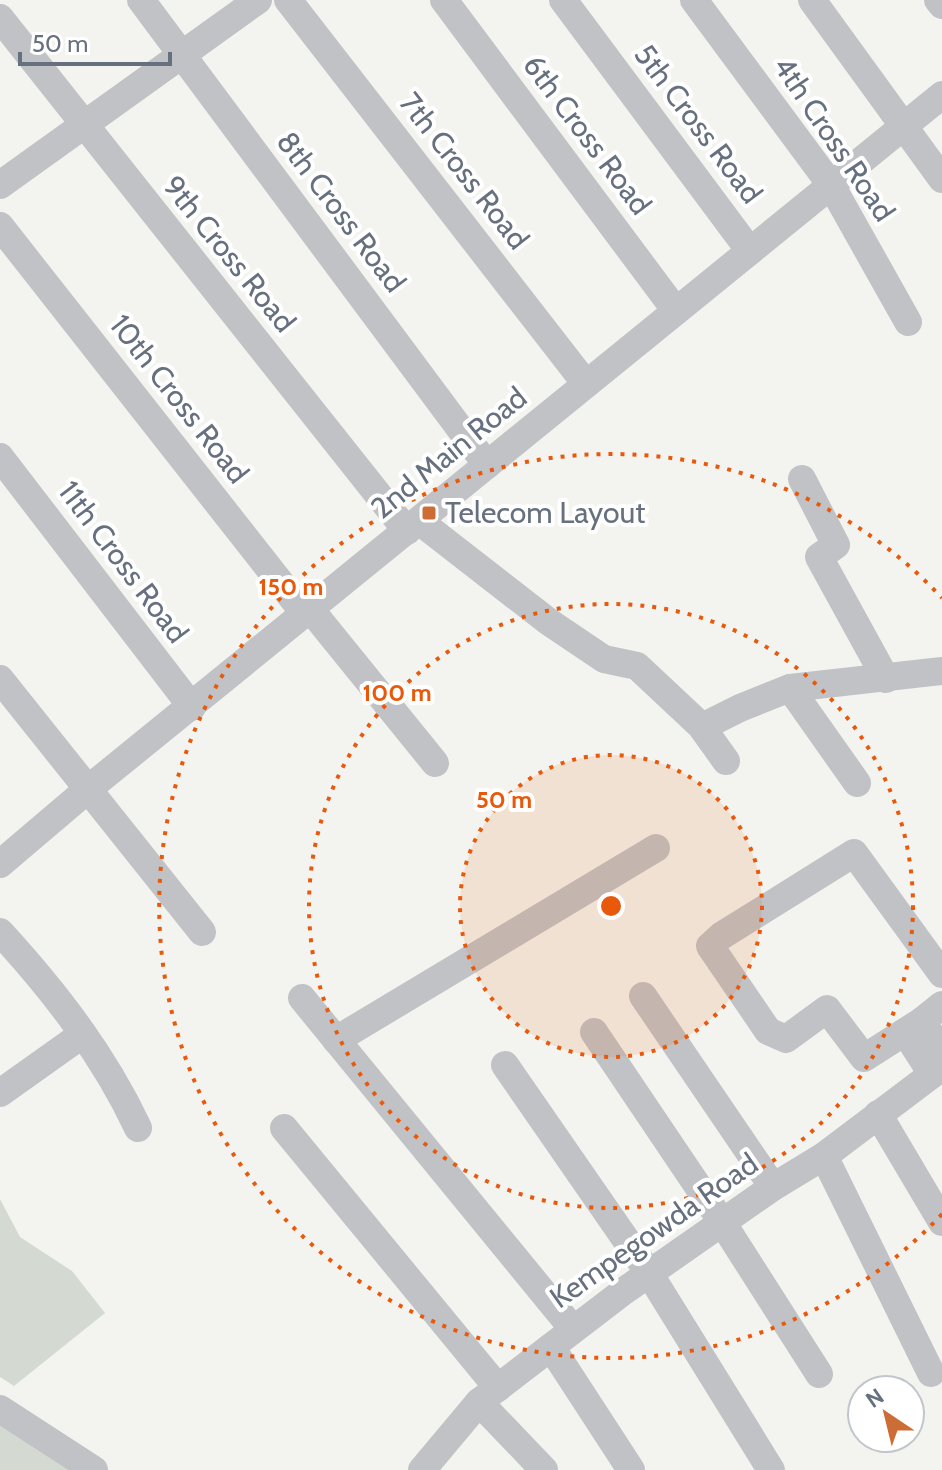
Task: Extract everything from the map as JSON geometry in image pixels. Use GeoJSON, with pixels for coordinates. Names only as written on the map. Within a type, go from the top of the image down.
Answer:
{"type":"FeatureCollection","features":[{"type":"Feature","properties":{"kind":"street","name":"8th Cross Road"},"geometry":{"type":"LineString","coordinates":[[141,0],[487,465]]}},
{"type":"Feature","properties":{"kind":"street"},"geometry":{"type":"LineString","coordinates":[[0,185],[258,0]]}},
{"type":"Feature","properties":{"kind":"street","name":"7th Cross Road"},"geometry":{"type":"LineString","coordinates":[[288,0],[586,384]]}},
{"type":"Feature","properties":{"kind":"street","name":"6th Cross Road"},"geometry":{"type":"LineString","coordinates":[[444,0],[676,311]]}},
{"type":"Feature","properties":{"kind":"street","name":"5th Cross Road"},"geometry":{"type":"LineString","coordinates":[[563,0],[750,251]]}},
{"type":"Feature","properties":{"kind":"street","name":"4th Cross Road"},"geometry":{"type":"LineString","coordinates":[[694,0],[831,185],[908,322]]}},
{"type":"Feature","properties":{"kind":"street"},"geometry":{"type":"LineString","coordinates":[[812,0],[942,179]]}},
{"type":"Feature","properties":{"kind":"street"},"geometry":{"type":"LineString","coordinates":[[938,0],[942,5]]}},
{"type":"Feature","properties":{"kind":"street","name":"9th Cross Road"},"geometry":{"type":"LineString","coordinates":[[0,18],[83,126],[413,526],[604,659],[637,666],[702,727],[726,761]]}},
{"type":"Feature","properties":{"kind":"street","name":"2nd Main Road"},"geometry":{"type":"LineString","coordinates":[[0,864],[942,95]]}},
{"type":"Feature","properties":{"kind":"street","name":"10th Cross Road"},"geometry":{"type":"LineString","coordinates":[[0,226],[308,612],[435,763]]}},
{"type":"Feature","properties":{"kind":"street","name":"11th Cross Road"},"geometry":{"type":"LineString","coordinates":[[0,457],[192,707]]}},
{"type":"Feature","properties":{"kind":"street"},"geometry":{"type":"LineString","coordinates":[[802,479],[836,545],[819,557],[886,679]]}},
{"type":"Feature","properties":{"kind":"street"},"geometry":{"type":"LineString","coordinates":[[702,727],[790,688],[942,671]]}},
{"type":"Feature","properties":{"kind":"street"},"geometry":{"type":"LineString","coordinates":[[0,679],[202,932]]}},
{"type":"Feature","properties":{"kind":"street"},"geometry":{"type":"LineString","coordinates":[[790,688],[857,783]]}},
{"type":"Feature","properties":{"kind":"street"},"geometry":{"type":"LineString","coordinates":[[336,1040],[656,848]]}},
{"type":"Feature","properties":{"kind":"street"},"geometry":{"type":"LineString","coordinates":[[939,1064],[923,1019],[864,1058],[827,1009],[786,1039],[768,1031],[710,946],[721,936],[854,853],[942,974]]}},
{"type":"Feature","properties":{"kind":"street"},"geometry":{"type":"LineString","coordinates":[[0,932],[41,977],[83,1034],[118,1085],[138,1128]]}},
{"type":"Feature","properties":{"kind":"street"},"geometry":{"type":"LineString","coordinates":[[643,996],[773,1187]]}},
{"type":"Feature","properties":{"kind":"street"},"geometry":{"type":"LineString","coordinates":[[302,998],[573,1329]]}},
{"type":"Feature","properties":{"kind":"street"},"geometry":{"type":"LineString","coordinates":[[594,1032],[722,1222],[819,1374]]}},
{"type":"Feature","properties":{"kind":"street"},"geometry":{"type":"LineString","coordinates":[[0,1093],[83,1034]]}},
{"type":"Feature","properties":{"kind":"street","name":"Kempegowda Road"},"geometry":{"type":"LineString","coordinates":[[422,1470],[488,1395],[649,1273],[773,1187],[824,1156],[939,1064]]}},
{"type":"Feature","properties":{"kind":"street"},"geometry":{"type":"LineString","coordinates":[[505,1065],[649,1273],[771,1470]]}},
{"type":"Feature","properties":{"kind":"street"},"geometry":{"type":"LineString","coordinates":[[878,1114],[942,1222]]}},
{"type":"Feature","properties":{"kind":"street"},"geometry":{"type":"LineString","coordinates":[[284,1128],[544,1470]]}},
{"type":"Feature","properties":{"kind":"street"},"geometry":{"type":"LineString","coordinates":[[824,1156],[931,1373]]}},
{"type":"Feature","properties":{"kind":"street"},"geometry":{"type":"LineString","coordinates":[[551,1347],[631,1470]]}},
{"type":"Feature","properties":{"kind":"street"},"geometry":{"type":"LineString","coordinates":[[0,1409],[94,1470]]}},
{"type":"Feature","properties":{"kind":"shaded area"},"geometry":{"type":"Polygon","coordinates":[[[0,1199],[20,1237],[72,1271],[105,1313],[14,1386],[0,1377],[0,1199]]]}},
{"type":"Feature","properties":{"kind":"shaded area"},"geometry":{"type":"Polygon","coordinates":[[[0,1423],[75,1470],[0,1470],[0,1423]]]}},
{"type":"Feature","properties":{"kind":"place","name":"Telecom Layout"},"geometry":{"type":"Point","coordinates":[429,513]}}]}
